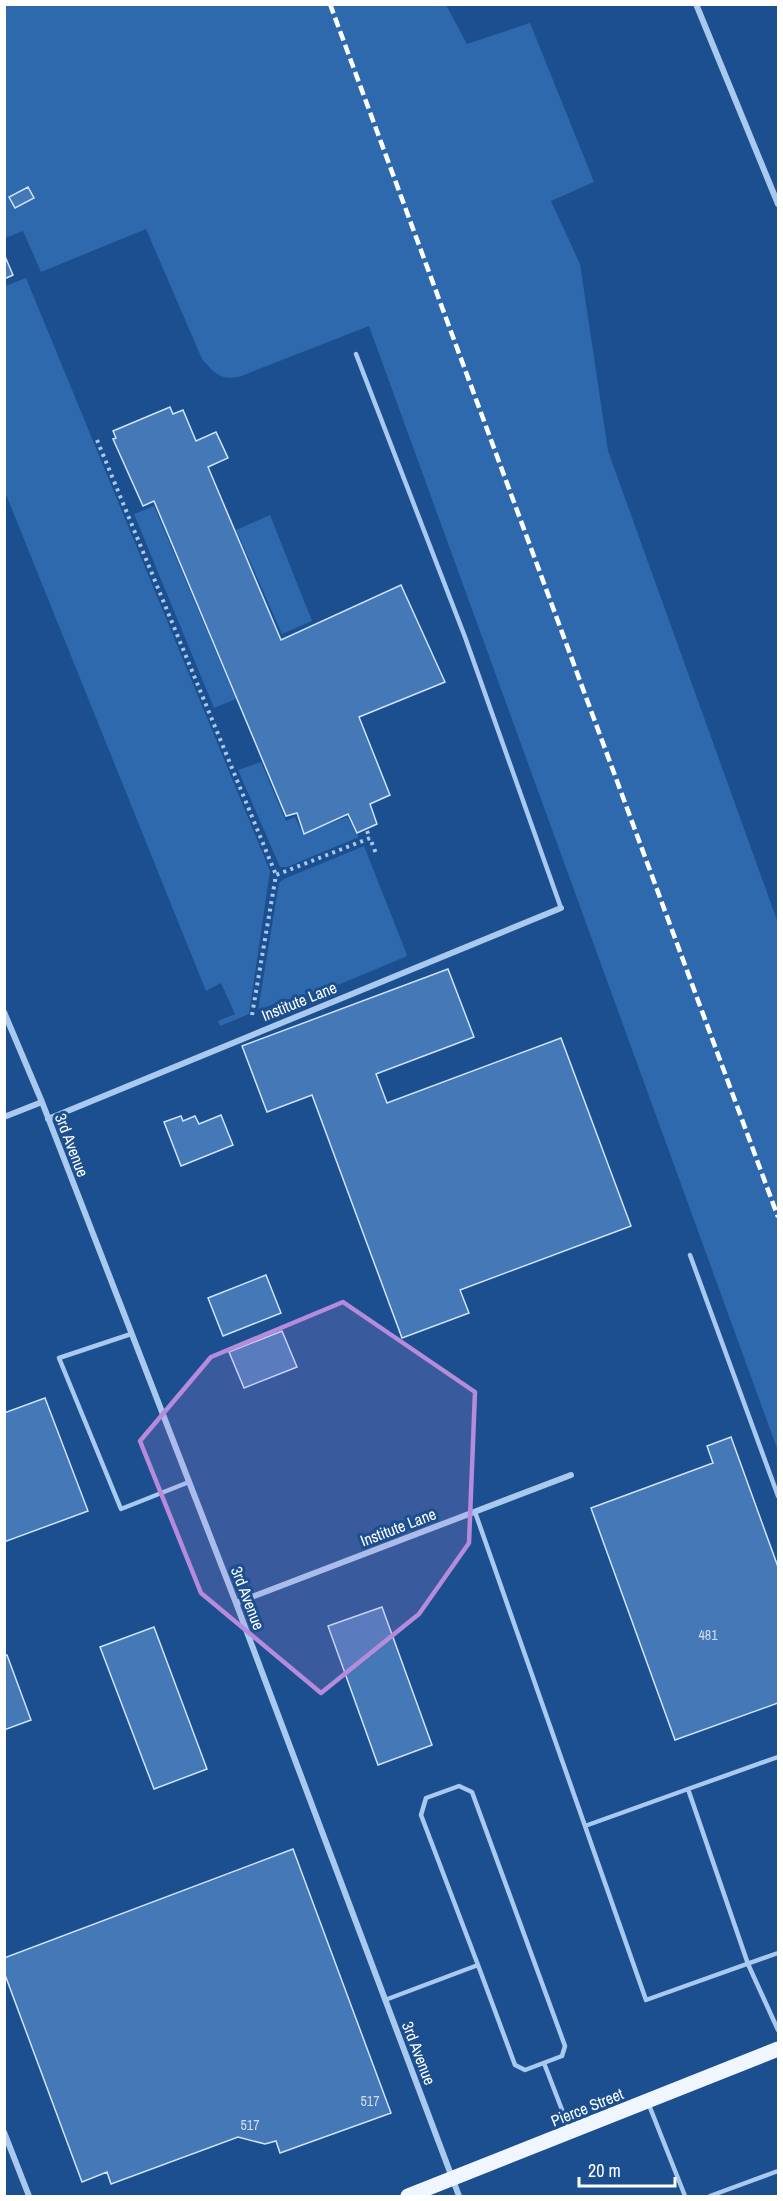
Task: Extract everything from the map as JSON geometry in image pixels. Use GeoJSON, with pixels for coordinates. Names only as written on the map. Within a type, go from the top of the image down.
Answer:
{"type":"FeatureCollection","features":[{"type":"Feature","properties":{"kind":"main road","name":"Pierce Street"},"geometry":{"type":"LineString","coordinates":[[408,2196],[778,2049]]}},
{"type":"Feature","properties":{"kind":"street"},"geometry":{"type":"LineString","coordinates":[[696,4],[778,204]]}},
{"type":"Feature","properties":{"kind":"street","name":"Institute Lane"},"geometry":{"type":"LineString","coordinates":[[48,1119],[561,908]]}},
{"type":"Feature","properties":{"kind":"street","name":"3rd Avenue"},"geometry":{"type":"LineString","coordinates":[[4,1012],[42,1102],[236,1604],[459,2196]]}},
{"type":"Feature","properties":{"kind":"street"},"geometry":{"type":"LineString","coordinates":[[4,1118],[42,1102]]}},
{"type":"Feature","properties":{"kind":"street","name":"Institute Lane"},"geometry":{"type":"LineString","coordinates":[[236,1604],[571,1475]]}},
{"type":"Feature","properties":{"kind":"street"},"geometry":{"type":"LineString","coordinates":[[4,2132],[29,2196]]}},
{"type":"Feature","properties":{"kind":"lane"},"geometry":{"type":"LineString","coordinates":[[356,354],[465,637],[561,908]]}},
{"type":"Feature","properties":{"kind":"lane"},"geometry":{"type":"LineString","coordinates":[[690,1255],[778,1496]]}},
{"type":"Feature","properties":{"kind":"lane"},"geometry":{"type":"LineString","coordinates":[[131,1334],[59,1358],[121,1509],[189,1482]]}},
{"type":"Feature","properties":{"kind":"lane"},"geometry":{"type":"LineString","coordinates":[[475,1512],[645,2000],[778,1953]]}},
{"type":"Feature","properties":{"kind":"lane"},"geometry":{"type":"LineString","coordinates":[[585,1826],[778,1757]]}},
{"type":"Feature","properties":{"kind":"lane"},"geometry":{"type":"LineString","coordinates":[[459,1786],[472,1792],[565,2046],[562,2056],[525,2070],[515,2065],[478,1965],[422,1815],[426,1798],[459,1786]]}},
{"type":"Feature","properties":{"kind":"lane"},"geometry":{"type":"LineString","coordinates":[[688,1790],[748,1964],[778,2030]]}},
{"type":"Feature","properties":{"kind":"lane"},"geometry":{"type":"LineString","coordinates":[[385,2000],[478,1965]]}},
{"type":"Feature","properties":{"kind":"lane"},"geometry":{"type":"LineString","coordinates":[[544,2063],[570,2133]]}},
{"type":"Feature","properties":{"kind":"lane"},"geometry":{"type":"LineString","coordinates":[[648,2102],[685,2196]]}},
{"type":"Feature","properties":{"kind":"lane"},"geometry":{"type":"LineString","coordinates":[[710,2196],[778,2171]]}},
{"type":"Feature","properties":{"kind":"path"},"geometry":{"type":"LineString","coordinates":[[98,440],[276,875],[252,1015]]}},
{"type":"Feature","properties":{"kind":"path"},"geometry":{"type":"LineString","coordinates":[[367,831],[377,856]]}},
{"type":"Feature","properties":{"kind":"path"},"geometry":{"type":"LineString","coordinates":[[276,875],[370,838]]}},
{"type":"Feature","properties":{"kind":"highlighted area"},"geometry":{"type":"Polygon","coordinates":[[[343,1302],[475,1392],[469,1543],[419,1614],[321,1693],[201,1593],[140,1441],[211,1357],[343,1302]]]}},
{"type":"Feature","properties":{"kind":"shaded area"},"geometry":{"type":"Polygon","coordinates":[[[5,5],[446,5],[467,44],[530,23],[594,182],[551,201],[580,264],[608,451],[778,923],[778,1451],[369,326],[239,377],[227,378],[214,372],[202,359],[146,229],[41,272],[23,231],[5,238],[5,5]]]}},
{"type":"Feature","properties":{"kind":"shaded area"},"geometry":{"type":"Polygon","coordinates":[[[26,278],[270,871],[249,1014],[220,1026],[218,1021],[235,1014],[221,983],[206,991],[5,492],[5,286],[26,278]]]}},
{"type":"Feature","properties":{"kind":"shaded area"},"geometry":{"type":"Polygon","coordinates":[[[154,506],[236,699],[214,708],[134,514],[154,506]]]}},
{"type":"Feature","properties":{"kind":"shaded area"},"geometry":{"type":"Polygon","coordinates":[[[270,515],[312,621],[282,634],[236,530],[270,515]]]}},
{"type":"Feature","properties":{"kind":"shaded area"},"geometry":{"type":"Polygon","coordinates":[[[261,762],[286,821],[295,817],[303,834],[347,817],[359,837],[287,867],[280,867],[238,770],[261,762]]]}},
{"type":"Feature","properties":{"kind":"shaded area"},"geometry":{"type":"Polygon","coordinates":[[[364,846],[407,955],[285,1007],[282,1001],[258,1010],[279,883],[364,846]]]}},
{"type":"Feature","properties":{"kind":"building"},"geometry":{"type":"Polygon","coordinates":[[[28,187],[34,198],[15,208],[9,197],[28,187]]]}},
{"type":"Feature","properties":{"kind":"building"},"geometry":{"type":"Polygon","coordinates":[[[4,254],[13,275],[4,279],[4,254]]]}},
{"type":"Feature","properties":{"kind":"building"},"geometry":{"type":"Polygon","coordinates":[[[170,407],[173,414],[183,410],[196,441],[216,432],[228,458],[208,467],[281,640],[401,585],[445,682],[359,717],[390,795],[370,804],[377,824],[357,833],[348,814],[304,834],[297,813],[286,816],[154,501],[143,506],[113,439],[116,438],[113,431],[170,407]]]}},
{"type":"Feature","properties":{"kind":"building"},"geometry":{"type":"Polygon","coordinates":[[[448,969],[474,1037],[376,1074],[387,1103],[561,1038],[631,1226],[460,1290],[469,1313],[402,1338],[312,1095],[267,1112],[242,1046],[448,969]]]}},
{"type":"Feature","properties":{"kind":"building"},"geometry":{"type":"Polygon","coordinates":[[[221,1115],[233,1145],[181,1166],[164,1122],[181,1116],[183,1121],[195,1116],[199,1124],[221,1115]]]}},
{"type":"Feature","properties":{"kind":"building"},"geometry":{"type":"Polygon","coordinates":[[[266,1275],[281,1313],[223,1336],[208,1298],[266,1275]]]}},
{"type":"Feature","properties":{"kind":"building"},"geometry":{"type":"Polygon","coordinates":[[[282,1331],[297,1367],[244,1388],[229,1352],[282,1331]]]}},
{"type":"Feature","properties":{"kind":"building"},"geometry":{"type":"Polygon","coordinates":[[[45,1398],[88,1511],[4,1542],[4,1413],[45,1398]]]}},
{"type":"Feature","properties":{"kind":"building"},"geometry":{"type":"Polygon","coordinates":[[[731,1437],[778,1567],[778,1703],[675,1740],[591,1508],[713,1463],[707,1446],[731,1437]]]}},
{"type":"Feature","properties":{"kind":"building"},"geometry":{"type":"Polygon","coordinates":[[[382,1607],[432,1745],[378,1765],[328,1626],[382,1607]]]}},
{"type":"Feature","properties":{"kind":"building"},"geometry":{"type":"Polygon","coordinates":[[[154,1627],[207,1769],[154,1789],[100,1647],[154,1627]]]}},
{"type":"Feature","properties":{"kind":"building"},"geometry":{"type":"Polygon","coordinates":[[[7,1655],[31,1720],[4,1730],[4,1656],[7,1655]]]}},
{"type":"Feature","properties":{"kind":"building"},"geometry":{"type":"Polygon","coordinates":[[[293,1849],[391,2113],[280,2153],[276,2141],[265,2144],[238,2137],[111,2184],[107,2172],[82,2182],[4,1972],[4,1958],[293,1849]]]}},
{"type":"Feature","properties":{"kind":"railway"},"geometry":{"type":"LineString","coordinates":[[330,4],[778,1217]]}}]}
